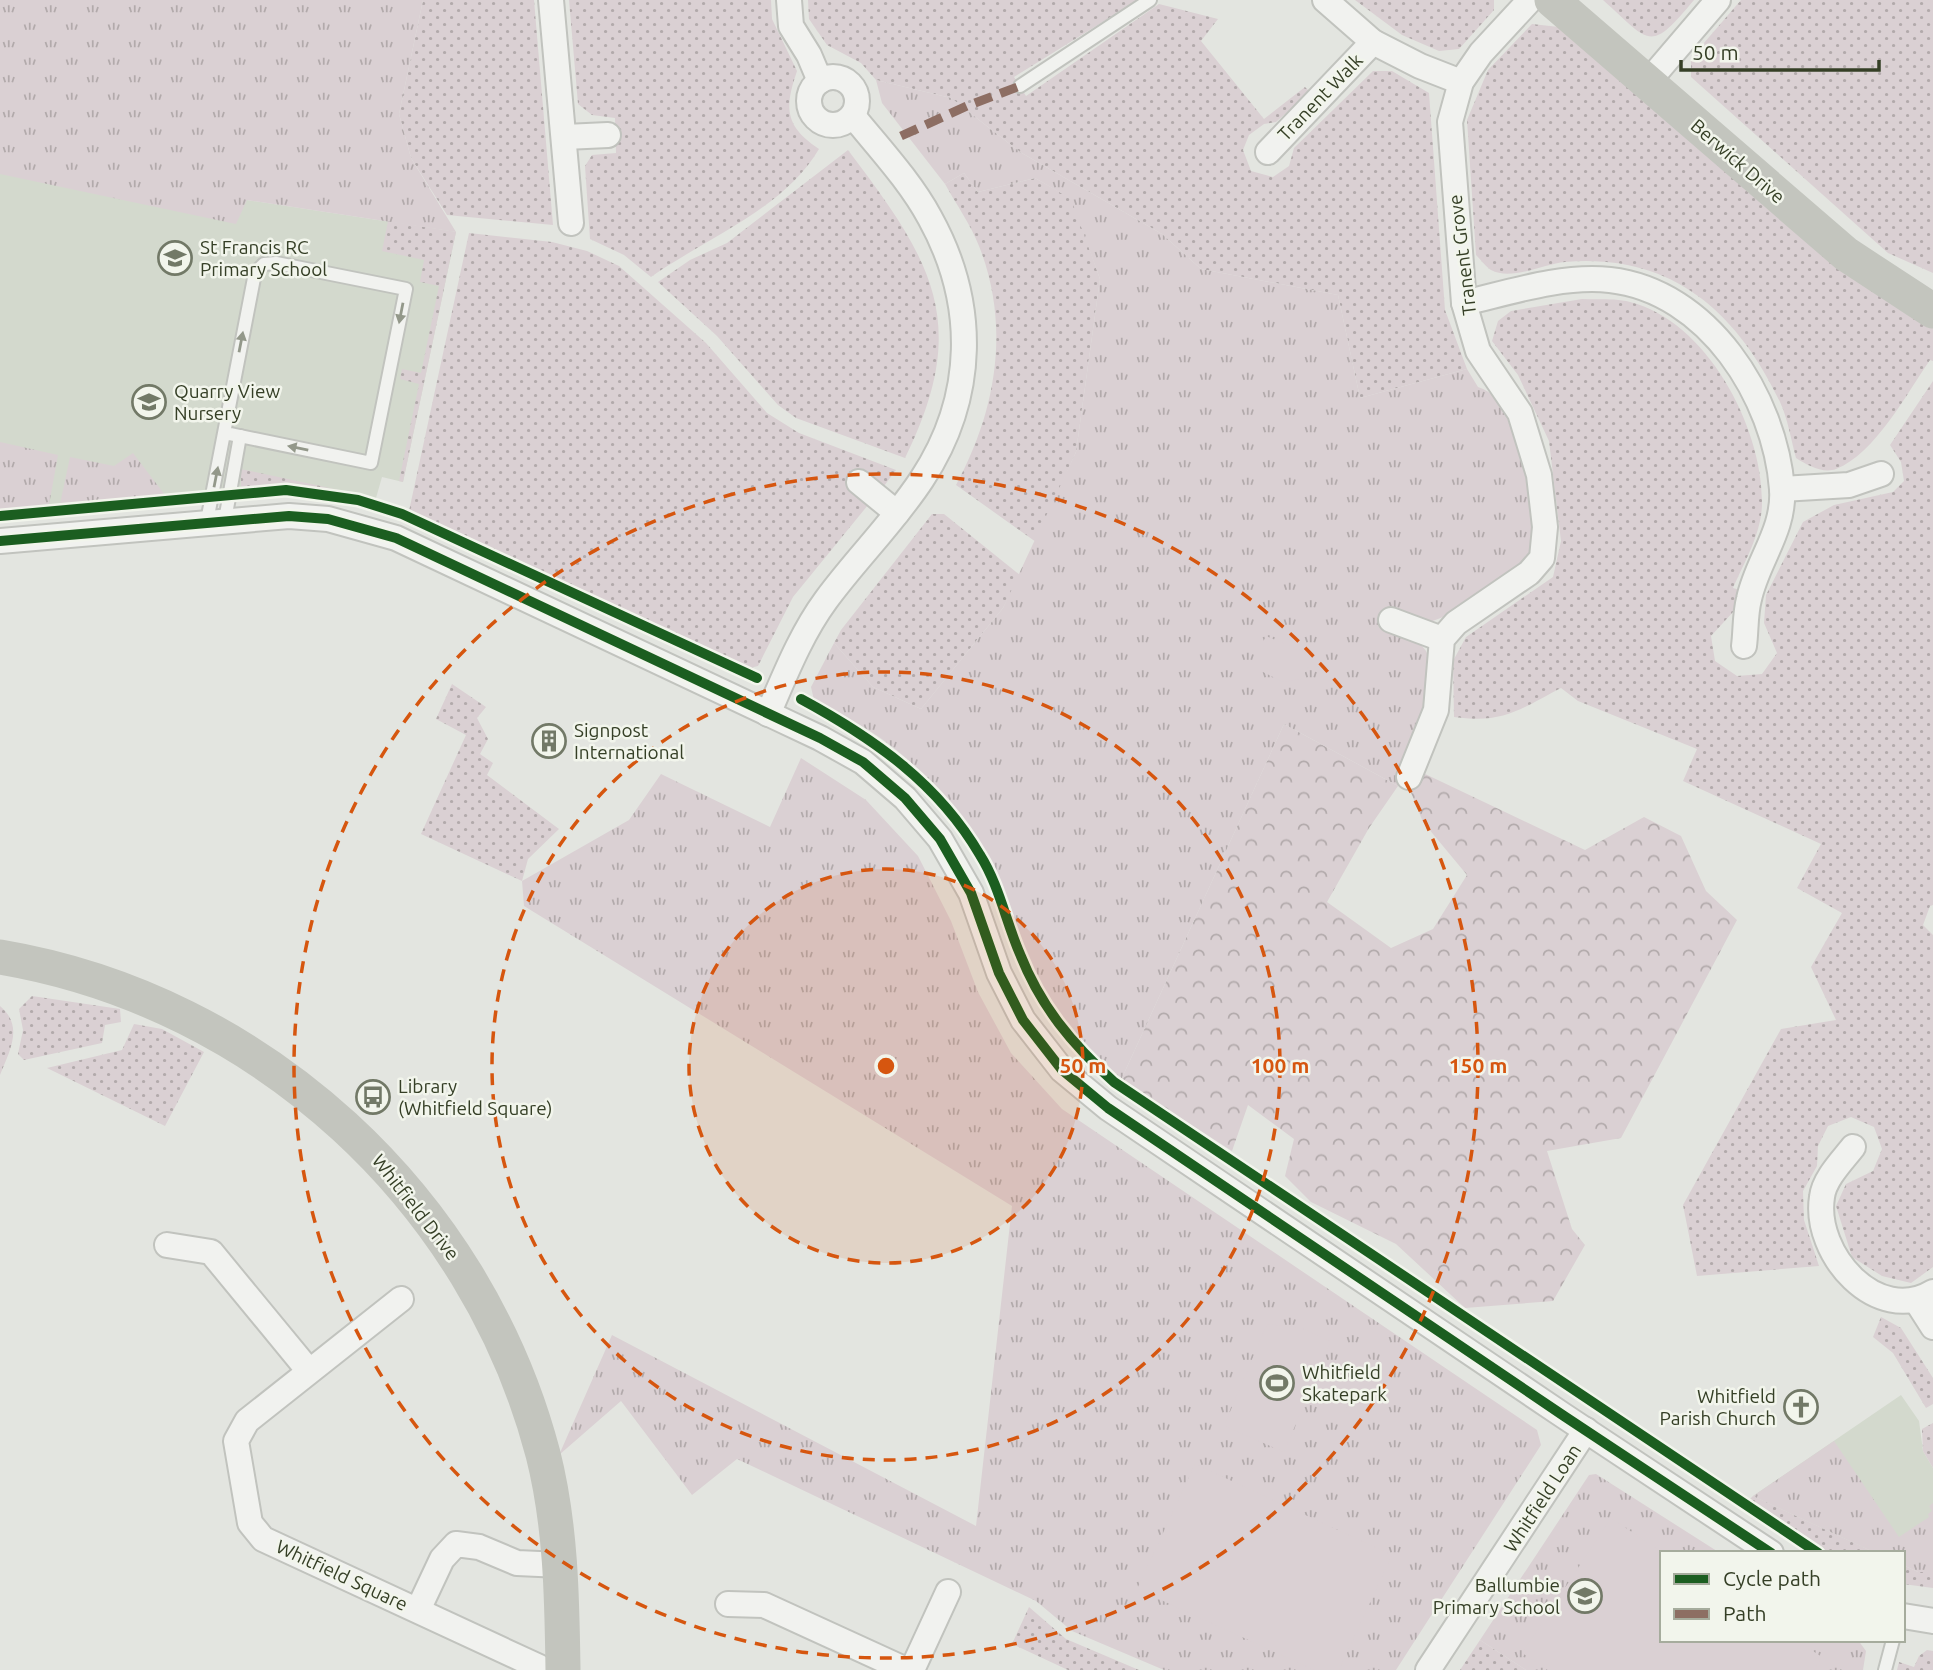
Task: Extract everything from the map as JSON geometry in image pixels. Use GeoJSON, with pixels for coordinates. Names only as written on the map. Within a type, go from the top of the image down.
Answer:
{"type":"FeatureCollection","features":[{"type":"Feature","properties":{"kind":"street"},"geometry":{"type":"LineString","coordinates":[[551,0],[571,223]]}},
{"type":"Feature","properties":{"kind":"street"},"geometry":{"type":"LineString","coordinates":[[789,0],[791,26],[809,55],[820,81]]}},
{"type":"Feature","properties":{"kind":"street","name":"Tranent Walk"},"geometry":{"type":"LineString","coordinates":[[1325,0],[1373,42],[1420,66],[1461,82]]}},
{"type":"Feature","properties":{"kind":"street","name":"Tranent Grove"},"geometry":{"type":"LineString","coordinates":[[1442,639],[1456,623],[1529,573],[1542,558],[1545,527],[1539,475],[1520,413],[1478,351],[1464,303],[1450,122],[1461,82],[1480,53],[1530,0]]}},
{"type":"Feature","properties":{"kind":"street","name":"Berwick Drive"},"geometry":{"type":"LineString","coordinates":[[1552,0],[1846,254],[1933,311]]}},
{"type":"Feature","properties":{"kind":"street"},"geometry":{"type":"LineString","coordinates":[[1647,83],[1718,0]]}},
{"type":"Feature","properties":{"kind":"street","name":"Tranent Walk"},"geometry":{"type":"LineString","coordinates":[[1268,152],[1373,42]]}},
{"type":"Feature","properties":{"kind":"street"},"geometry":{"type":"LineString","coordinates":[[836,77],[851,84],[858,100],[853,116],[839,125],[831,126],[816,118],[811,111],[810,94],[820,81],[836,77]]}},
{"type":"Feature","properties":{"kind":"street"},"geometry":{"type":"LineString","coordinates":[[768,713],[810,624],[922,480],[944,440],[961,388],[966,329],[954,273],[929,217],[853,116]]}},
{"type":"Feature","properties":{"kind":"street"},"geometry":{"type":"LineString","coordinates":[[565,137],[608,135]]}},
{"type":"Feature","properties":{"kind":"street"},"geometry":{"type":"LineString","coordinates":[[1464,303],[1569,279],[1611,280],[1652,290],[1688,310],[1720,340],[1748,381],[1771,433],[1782,489],[1779,521],[1749,597],[1744,646]]}},
{"type":"Feature","properties":{"kind":"street"},"geometry":{"type":"LineString","coordinates":[[1782,489],[1849,485],[1881,474]]}},
{"type":"Feature","properties":{"kind":"street"},"geometry":{"type":"LineString","coordinates":[[859,482],[897,513]]}},
{"type":"Feature","properties":{"kind":"street"},"geometry":{"type":"LineString","coordinates":[[0,541],[216,520],[289,516],[328,519],[376,531],[768,713],[863,762],[905,799],[940,839],[971,893],[999,973],[1023,1020],[1062,1070],[1108,1108],[1768,1551]]}},
{"type":"Feature","properties":{"kind":"street"},"geometry":{"type":"LineString","coordinates":[[1391,620],[1442,639],[1436,710],[1409,777]]}},
{"type":"Feature","properties":{"kind":"street","name":"Whitfield Drive"},"geometry":{"type":"LineString","coordinates":[[0,957],[91,977],[201,1023],[270,1064],[317,1100],[398,1180],[467,1273],[515,1369],[544,1458],[561,1565],[551,1668]]}},
{"type":"Feature","properties":{"kind":"street"},"geometry":{"type":"LineString","coordinates":[[1853,1147],[1832,1174],[1822,1196],[1822,1225],[1839,1267],[1866,1289],[1894,1300],[1925,1297],[1933,1327]]}},
{"type":"Feature","properties":{"kind":"street"},"geometry":{"type":"LineString","coordinates":[[167,1245],[211,1252],[309,1371]]}},
{"type":"Feature","properties":{"kind":"street","name":"Whitfield Square"},"geometry":{"type":"LineString","coordinates":[[401,1299],[247,1421],[236,1441],[250,1523],[264,1539],[551,1668]]}},
{"type":"Feature","properties":{"kind":"street","name":"Whitfield Loan"},"geometry":{"type":"LineString","coordinates":[[1428,1670],[1586,1430]]}},
{"type":"Feature","properties":{"kind":"street","name":"Whitfield Square"},"geometry":{"type":"LineString","coordinates":[[418,1610],[442,1559],[456,1544],[479,1548],[516,1563],[561,1565]]}},
{"type":"Feature","properties":{"kind":"street"},"geometry":{"type":"LineString","coordinates":[[912,1670],[948,1592]]}},
{"type":"Feature","properties":{"kind":"street"},"geometry":{"type":"LineString","coordinates":[[728,1604],[764,1605],[906,1670]]}},
{"type":"Feature","properties":{"kind":"street"},"geometry":{"type":"LineString","coordinates":[[1905,1616],[1933,1621]]}},
{"type":"Feature","properties":{"kind":"lane"},"geometry":{"type":"LineString","coordinates":[[1020,86],[1150,0]]}},
{"type":"Feature","properties":{"kind":"lane"},"geometry":{"type":"LineString","coordinates":[[216,520],[225,433],[255,273],[264,264],[276,263],[406,289],[371,463],[225,433]]}},
{"type":"Feature","properties":{"kind":"lane"},"geometry":{"type":"LineString","coordinates":[[216,520],[240,436]]}},
{"type":"Feature","properties":{"kind":"lane"},"geometry":{"type":"LineString","coordinates":[[1885,1670],[1892,1642]]}},
{"type":"Feature","properties":{"kind":"shaded area"},"geometry":{"type":"Polygon","coordinates":[[[0,135],[247,200],[456,232],[403,482],[382,477],[376,498],[288,484],[0,511],[0,135]]]}},
{"type":"Feature","properties":{"kind":"shaded area"},"geometry":{"type":"Polygon","coordinates":[[[1901,1395],[1919,1421],[1923,1451],[1933,1468],[1933,1572],[1905,1565],[1905,1551],[1872,1551],[1753,1496],[1901,1395]]]}},
{"type":"Feature","properties":{"kind":"green space"},"geometry":{"type":"Polygon","coordinates":[[[0,0],[423,0],[399,114],[411,158],[456,232],[247,200],[236,224],[0,174],[0,0]]]}},
{"type":"Feature","properties":{"kind":"green space"},"geometry":{"type":"Polygon","coordinates":[[[423,0],[534,0],[553,225],[447,215],[411,158],[399,114],[423,0]]]}},
{"type":"Feature","properties":{"kind":"green space"},"geometry":{"type":"Polygon","coordinates":[[[569,0],[771,0],[772,19],[797,71],[790,96],[790,116],[799,132],[819,149],[786,189],[765,206],[651,277],[624,255],[590,239],[585,166],[592,155],[616,153],[615,118],[592,115],[578,104],[569,0]]]}},
{"type":"Feature","properties":{"kind":"green space"},"geometry":{"type":"Polygon","coordinates":[[[808,0],[1138,0],[1014,77],[1026,96],[1159,4],[1218,19],[1201,41],[1264,119],[1305,87],[1310,92],[1276,122],[1264,124],[1249,135],[1243,150],[1251,171],[1273,177],[1289,166],[1294,148],[1373,71],[1392,71],[1429,93],[1445,310],[1467,369],[1360,398],[1338,295],[1201,269],[1162,234],[1020,152],[951,98],[876,80],[861,63],[827,45],[809,19],[808,0]]]}},
{"type":"Feature","properties":{"kind":"green space"},"geometry":{"type":"Polygon","coordinates":[[[1355,0],[1494,0],[1494,10],[1459,49],[1439,51],[1402,35],[1355,0]]]}},
{"type":"Feature","properties":{"kind":"green space"},"geometry":{"type":"Polygon","coordinates":[[[1603,0],[1694,0],[1668,29],[1650,36],[1631,26],[1603,0]]]}},
{"type":"Feature","properties":{"kind":"green space"},"geometry":{"type":"Polygon","coordinates":[[[1741,0],[1933,0],[1933,273],[1888,253],[1691,77],[1691,58],[1741,0]]]}},
{"type":"Feature","properties":{"kind":"green space"},"geometry":{"type":"Polygon","coordinates":[[[1532,24],[1559,27],[1933,328],[1933,361],[1930,360],[1877,437],[1850,461],[1836,469],[1821,470],[1796,458],[1780,402],[1743,340],[1720,315],[1695,294],[1668,278],[1637,267],[1603,262],[1565,262],[1518,273],[1499,273],[1489,269],[1476,255],[1467,120],[1488,70],[1532,24]]]}},
{"type":"Feature","properties":{"kind":"green space"},"geometry":{"type":"Polygon","coordinates":[[[876,80],[951,98],[1020,152],[1162,234],[1201,269],[1338,295],[1360,398],[1467,369],[1478,387],[1493,395],[1508,414],[1516,431],[1526,467],[1534,527],[1533,543],[1523,562],[1492,588],[1447,615],[1425,623],[1385,630],[1421,645],[1429,657],[1431,674],[1418,735],[1398,786],[1284,724],[1121,1080],[1064,1021],[1041,987],[1023,950],[990,861],[974,834],[950,803],[894,748],[814,700],[811,687],[834,643],[873,687],[921,709],[1003,608],[1076,452],[1100,279],[1071,199],[1035,178],[978,192],[964,173],[945,184],[882,103],[876,80]]]}},
{"type":"Feature","properties":{"kind":"green space"},"geometry":{"type":"Polygon","coordinates":[[[848,150],[902,226],[921,260],[933,295],[939,330],[936,368],[925,410],[905,458],[796,418],[778,405],[717,336],[658,282],[690,260],[727,243],[848,150]]]}},
{"type":"Feature","properties":{"kind":"green space"},"geometry":{"type":"Polygon","coordinates":[[[964,173],[978,192],[1035,178],[1072,199],[1100,279],[1076,452],[1036,542],[956,485],[981,428],[994,368],[996,338],[995,307],[989,276],[968,222],[945,184],[964,173]]]}},
{"type":"Feature","properties":{"kind":"green space"},"geometry":{"type":"Polygon","coordinates":[[[388,221],[456,232],[403,482],[399,481],[419,384],[400,379],[402,369],[421,373],[439,286],[420,282],[424,260],[382,251],[388,221]]]}},
{"type":"Feature","properties":{"kind":"green space"},"geometry":{"type":"Polygon","coordinates":[[[469,233],[552,242],[587,251],[619,266],[706,343],[767,413],[799,433],[896,470],[884,486],[866,474],[868,505],[793,597],[758,666],[746,669],[409,511],[469,233]]]}},
{"type":"Feature","properties":{"kind":"green space"},"geometry":{"type":"Polygon","coordinates":[[[1582,299],[1630,302],[1658,313],[1683,331],[1706,354],[1741,411],[1753,443],[1760,474],[1761,514],[1752,546],[1733,588],[1740,590],[1734,611],[1711,636],[1715,661],[1737,676],[1762,674],[1777,653],[1764,623],[1766,595],[1803,522],[1834,505],[1893,492],[1904,481],[1901,462],[1890,445],[1933,381],[1933,905],[1930,906],[1923,925],[1933,935],[1933,1267],[1911,1283],[1882,1276],[1852,1257],[1836,1206],[1846,1184],[1873,1171],[1882,1149],[1874,1127],[1851,1117],[1828,1126],[1818,1146],[1817,1166],[1803,1191],[1804,1220],[1819,1266],[1697,1276],[1683,1205],[1781,1029],[1836,1020],[1811,967],[1842,913],[1797,888],[1821,844],[1683,781],[1697,749],[1578,701],[1561,688],[1522,709],[1498,717],[1454,717],[1453,661],[1466,637],[1553,577],[1561,541],[1549,441],[1518,375],[1492,341],[1498,321],[1511,311],[1582,299]]]}},
{"type":"Feature","properties":{"kind":"green space"},"geometry":{"type":"Polygon","coordinates":[[[0,442],[58,455],[49,505],[0,511],[0,442]]]}},
{"type":"Feature","properties":{"kind":"green space"},"geometry":{"type":"Polygon","coordinates":[[[133,453],[165,495],[60,504],[70,457],[114,466],[133,453]]]}},
{"type":"Feature","properties":{"kind":"green space"},"geometry":{"type":"Polygon","coordinates":[[[241,469],[376,498],[288,484],[241,488],[241,469]]]}},
{"type":"Feature","properties":{"kind":"green space"},"geometry":{"type":"Polygon","coordinates":[[[932,514],[944,514],[1020,575],[1003,608],[921,709],[873,687],[834,643],[841,630],[932,514]]]}},
{"type":"Feature","properties":{"kind":"green space"},"geometry":{"type":"Polygon","coordinates":[[[1266,636],[1315,656],[1301,679],[1283,682],[1251,666],[1266,636]]]}},
{"type":"Feature","properties":{"kind":"green space"},"geometry":{"type":"Polygon","coordinates":[[[452,684],[486,707],[477,718],[488,739],[480,754],[493,763],[487,775],[559,829],[528,859],[522,881],[421,834],[466,735],[436,719],[452,684]]]}},
{"type":"Feature","properties":{"kind":"green space"},"geometry":{"type":"Polygon","coordinates":[[[1284,724],[1398,786],[1369,828],[1327,902],[1391,948],[1433,929],[1467,875],[1423,822],[1409,788],[1421,772],[1585,850],[1644,817],[1681,836],[1706,891],[1737,920],[1621,1138],[1547,1151],[1572,1229],[1585,1245],[1553,1301],[1465,1308],[1396,1244],[1311,1202],[1285,1176],[1294,1139],[1248,1105],[1232,1151],[1121,1080],[1284,724]]]}},
{"type":"Feature","properties":{"kind":"green space"},"geometry":{"type":"Polygon","coordinates":[[[801,758],[866,800],[918,856],[951,921],[978,992],[1011,1053],[1062,1109],[1537,1430],[1541,1445],[1396,1670],[1164,1670],[1072,1631],[1036,1601],[737,1459],[692,1495],[621,1401],[559,1455],[612,1335],[976,1526],[1012,1206],[524,906],[522,881],[629,820],[661,774],[770,827],[801,758]]]}},
{"type":"Feature","properties":{"kind":"green space"},"geometry":{"type":"Polygon","coordinates":[[[32,996],[120,1009],[121,1022],[105,1025],[102,1043],[24,1060],[18,1054],[23,1030],[19,1009],[32,996]]]}},
{"type":"Feature","properties":{"kind":"green space"},"geometry":{"type":"Polygon","coordinates":[[[0,1006],[12,1022],[13,1039],[0,1075],[0,1006]]]}},
{"type":"Feature","properties":{"kind":"green space"},"geometry":{"type":"Polygon","coordinates":[[[134,1024],[162,1029],[204,1052],[165,1126],[47,1068],[122,1050],[134,1024]]]}},
{"type":"Feature","properties":{"kind":"green space"},"geometry":{"type":"Polygon","coordinates":[[[1881,1317],[1901,1328],[1933,1378],[1933,1404],[1926,1408],[1893,1353],[1873,1337],[1881,1317]]]}},
{"type":"Feature","properties":{"kind":"green space","name":"Whitfield Skatepark"},"geometry":{"type":"Polygon","coordinates":[[[1267,1324],[1301,1328],[1331,1341],[1284,1452],[1224,1426],[1267,1324]]]}},
{"type":"Feature","properties":{"kind":"green space"},"geometry":{"type":"Polygon","coordinates":[[[1367,1357],[1394,1375],[1376,1415],[1344,1413],[1367,1357]]]}},
{"type":"Feature","properties":{"kind":"green space"},"geometry":{"type":"Polygon","coordinates":[[[1933,1423],[1933,1468],[1923,1451],[1922,1429],[1933,1423]]]}},
{"type":"Feature","properties":{"kind":"green space"},"geometry":{"type":"Polygon","coordinates":[[[1834,1441],[1899,1537],[1929,1517],[1928,1514],[1932,1511],[1929,1506],[1933,1503],[1933,1572],[1918,1572],[1905,1566],[1905,1551],[1872,1551],[1753,1496],[1834,1441]]]}},
{"type":"Feature","properties":{"kind":"green space"},"geometry":{"type":"Polygon","coordinates":[[[1195,1464],[1392,1555],[1339,1670],[1314,1670],[1137,1589],[1195,1464]]]}},
{"type":"Feature","properties":{"kind":"green space","name":"Ballumbie Primary School"},"geometry":{"type":"Polygon","coordinates":[[[1596,1474],[1717,1551],[1660,1551],[1660,1642],[1859,1642],[1866,1651],[1863,1670],[1526,1670],[1480,1640],[1589,1475],[1596,1474]]]}},
{"type":"Feature","properties":{"kind":"green space"},"geometry":{"type":"Polygon","coordinates":[[[1753,1496],[1872,1551],[1825,1551],[1748,1501],[1753,1496]]]}},
{"type":"Feature","properties":{"kind":"green space"},"geometry":{"type":"Polygon","coordinates":[[[1611,1518],[1660,1551],[1660,1642],[1799,1642],[1822,1657],[1814,1670],[1548,1670],[1522,1653],[1611,1518]]]}},
{"type":"Feature","properties":{"kind":"green space"},"geometry":{"type":"Polygon","coordinates":[[[1905,1566],[1918,1572],[1933,1572],[1933,1588],[1905,1584],[1905,1566]]]}},
{"type":"Feature","properties":{"kind":"green space"},"geometry":{"type":"Polygon","coordinates":[[[1029,1607],[1066,1639],[1139,1670],[1068,1670],[1012,1644],[1029,1607]]]}},
{"type":"Feature","properties":{"kind":"green space"},"geometry":{"type":"Polygon","coordinates":[[[1480,1640],[1526,1670],[1460,1670],[1480,1640]]]}},
{"type":"Feature","properties":{"kind":"green space"},"geometry":{"type":"Polygon","coordinates":[[[1927,1650],[1933,1651],[1933,1670],[1897,1670],[1899,1662],[1914,1667],[1919,1656],[1927,1650]]]}},
{"type":"Feature","properties":{"kind":"marked path"},"geometry":{"type":"LineString","coordinates":[[901,136],[1020,86]]}},
{"type":"Feature","properties":{"kind":"cycle path"},"geometry":{"type":"LineString","coordinates":[[0,516],[286,490],[358,500],[402,514],[757,678]]}},
{"type":"Feature","properties":{"kind":"cycle path"},"geometry":{"type":"LineString","coordinates":[[0,541],[289,516],[328,519],[396,538],[820,738],[863,762],[905,798],[940,839],[971,893],[999,973],[1023,1020],[1062,1070],[1108,1108],[1768,1551]]}},
{"type":"Feature","properties":{"kind":"cycle path"},"geometry":{"type":"LineString","coordinates":[[801,699],[853,730],[902,765],[924,784],[963,829],[987,867],[1028,973],[1048,1008],[1071,1039],[1114,1082],[1815,1551]]}},
{"type":"Feature","properties":{"kind":"place","name":"St Francis RC Primary School"},"geometry":{"type":"Point","coordinates":[175,258]}},
{"type":"Feature","properties":{"kind":"place","name":"Quarry View Nursery"},"geometry":{"type":"Point","coordinates":[149,402]}},
{"type":"Feature","properties":{"kind":"place","name":"Signpost International"},"geometry":{"type":"Point","coordinates":[549,741]}},
{"type":"Feature","properties":{"kind":"place","name":"Library (Whitfield Square)"},"geometry":{"type":"Point","coordinates":[373,1097]}},
{"type":"Feature","properties":{"kind":"place","name":"Whitfield Skatepark"},"geometry":{"type":"Point","coordinates":[1277,1383]}},
{"type":"Feature","properties":{"kind":"place","name":"Whitfield Parish Church"},"geometry":{"type":"Point","coordinates":[1801,1407]}},
{"type":"Feature","properties":{"kind":"place","name":"Ballumbie Primary School"},"geometry":{"type":"Point","coordinates":[1585,1596]}}]}
